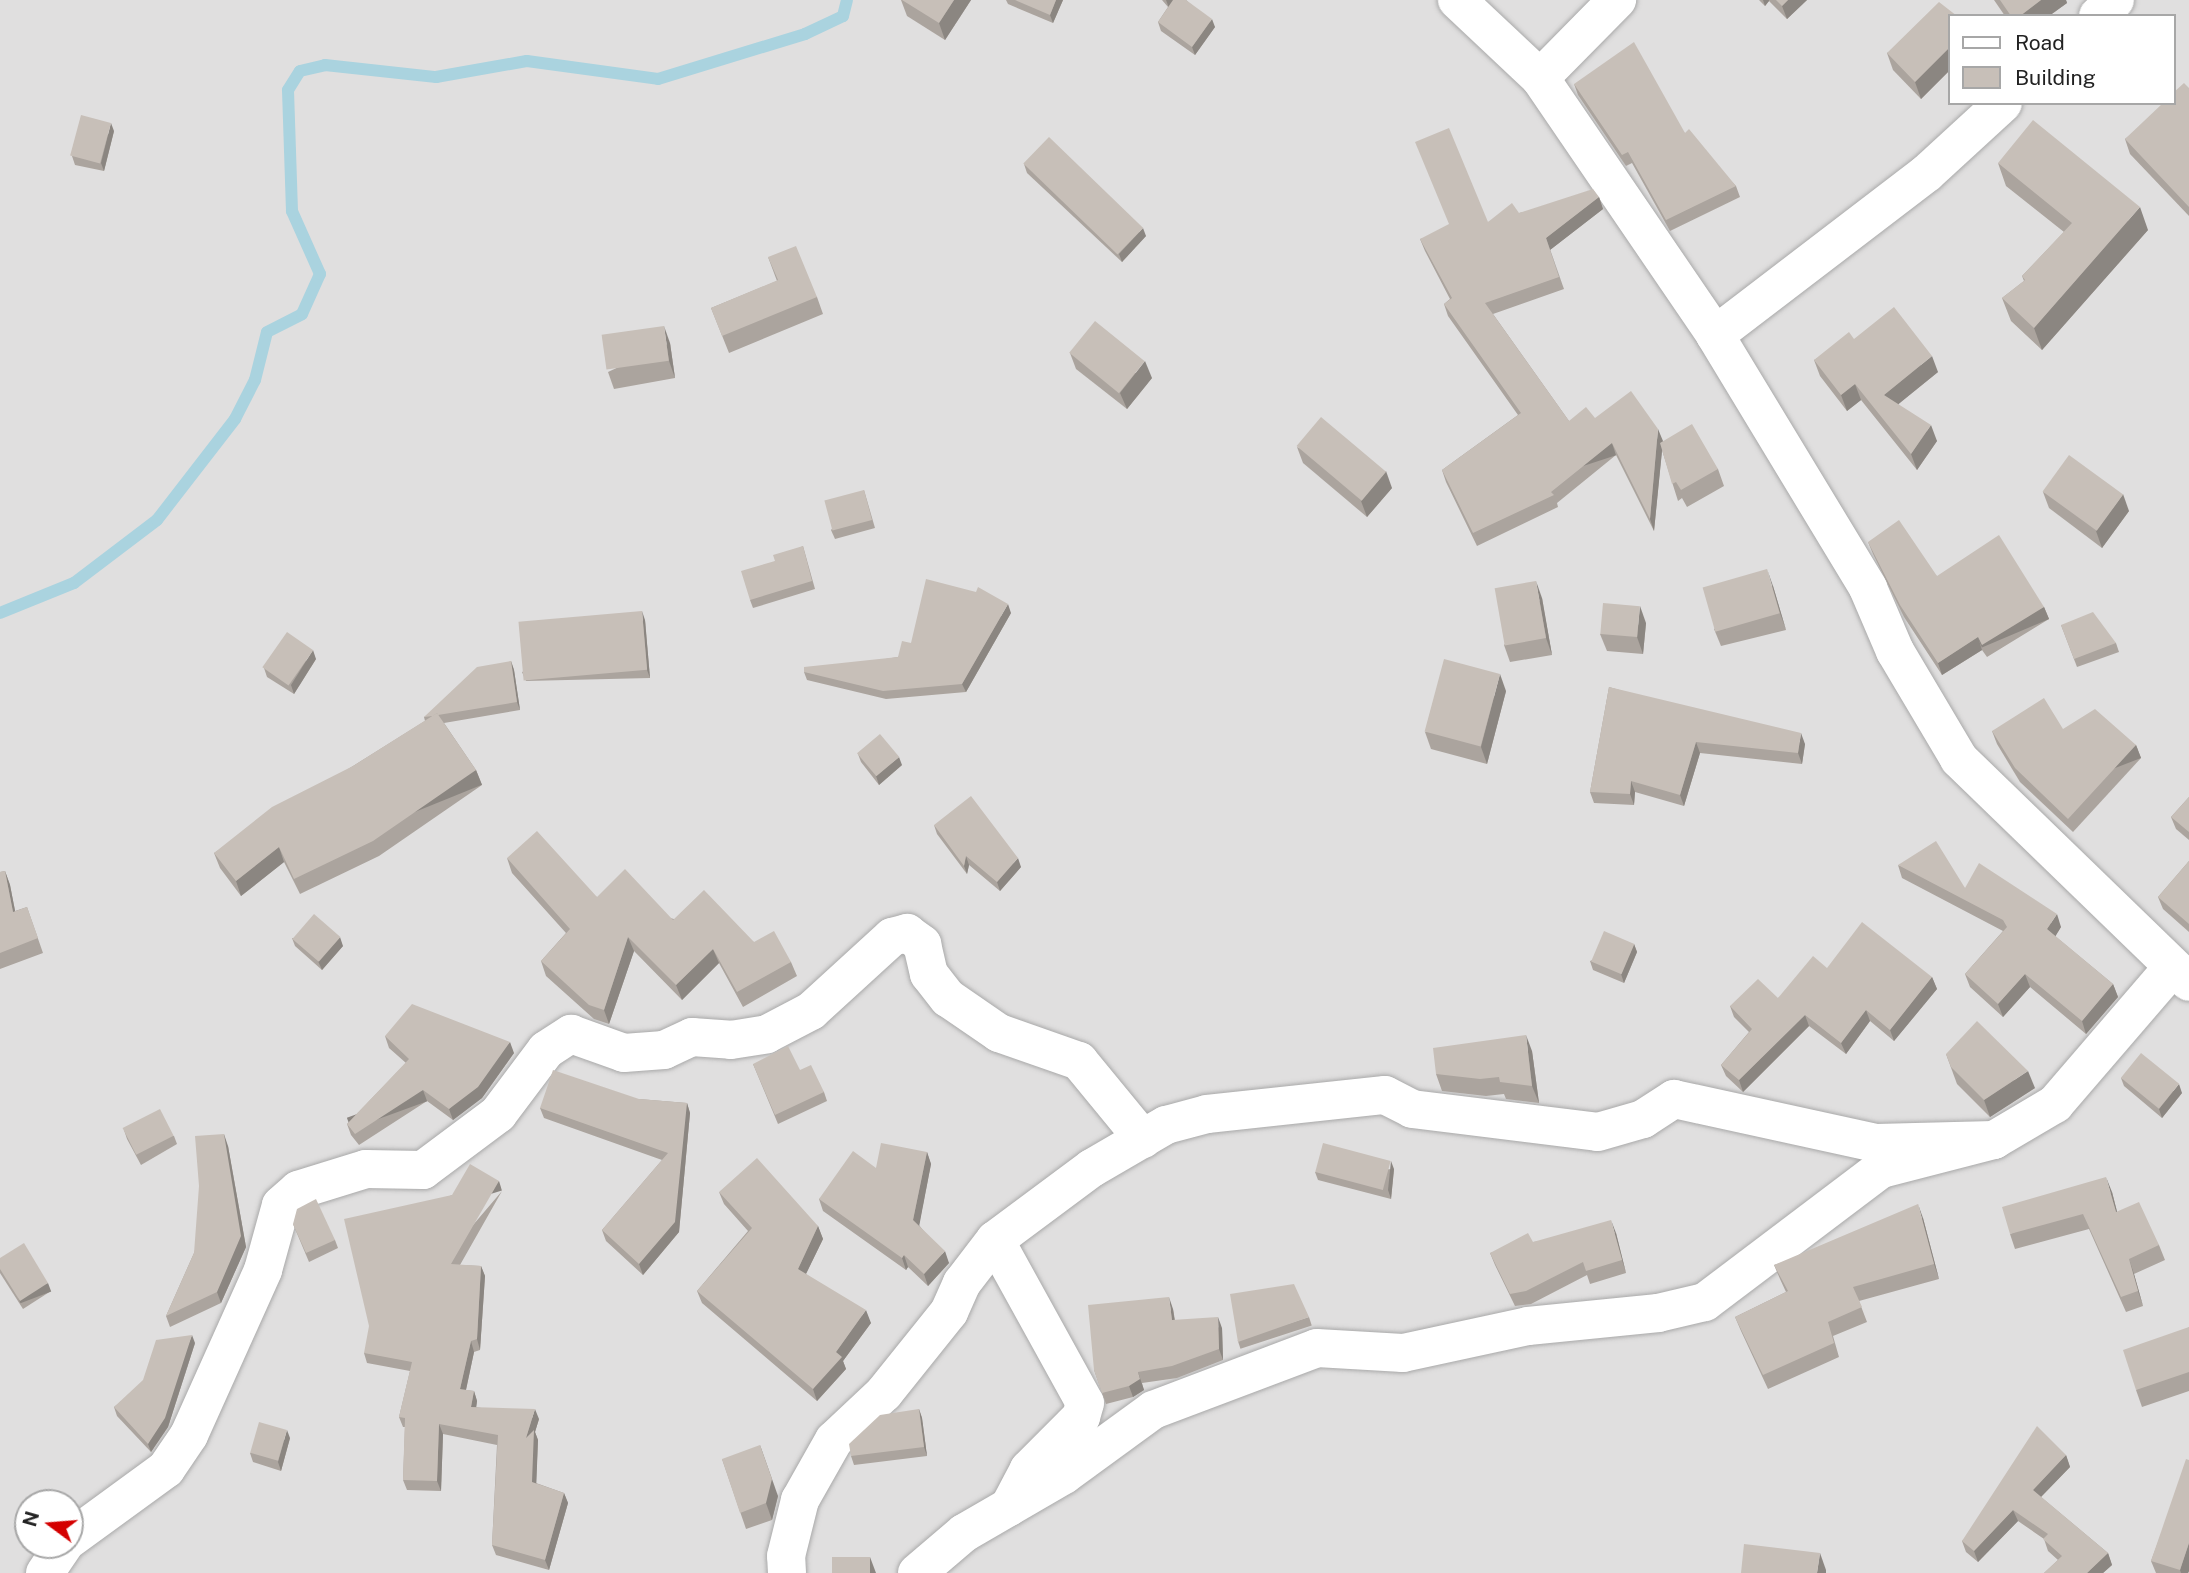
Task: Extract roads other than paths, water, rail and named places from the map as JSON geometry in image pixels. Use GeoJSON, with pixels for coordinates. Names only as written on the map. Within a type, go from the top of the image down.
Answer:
{"type":"FeatureCollection","features":[{"type":"Feature","properties":{"kind":"street"},"geometry":{"type":"LineString","coordinates":[[917,1573],[964,1533],[1064,1475],[1153,1410],[1317,1348],[1403,1353],[1528,1326],[1658,1313],[1705,1302],[1881,1169],[1994,1140],[2055,1104],[2180,976],[1959,759],[1895,651],[1868,588],[1715,335],[1540,78],[1457,0]]}},
{"type":"Feature","properties":{"kind":"street"},"geometry":{"type":"LineString","coordinates":[[1540,78],[1617,0]]}},
{"type":"Feature","properties":{"kind":"street"},"geometry":{"type":"LineString","coordinates":[[2100,14],[2115,0]]}},
{"type":"Feature","properties":{"kind":"street"},"geometry":{"type":"LineString","coordinates":[[1715,335],[1927,173],[2001,105]]}},
{"type":"Feature","properties":{"kind":"street"},"geometry":{"type":"LineString","coordinates":[[84,1529],[166,1469],[189,1435],[263,1270],[281,1205],[298,1190],[366,1169],[423,1170],[498,1114],[545,1050],[571,1034],[624,1053],[664,1050],[692,1037],[731,1040],[767,1034],[811,1011],[892,937],[907,933],[922,944],[929,974],[948,998],[999,1033],[1079,1061],[1143,1139]]}},
{"type":"Feature","properties":{"kind":"street"},"geometry":{"type":"LineString","coordinates":[[788,1573],[786,1556],[800,1500],[834,1440],[892,1383],[948,1312],[962,1283],[995,1240],[1058,1191],[1166,1125],[1207,1114],[1385,1096],[1412,1109],[1598,1132],[1643,1119],[1674,1099],[1876,1143],[1994,1140]]}},
{"type":"Feature","properties":{"kind":"street"},"geometry":{"type":"LineString","coordinates":[[995,1240],[1085,1403],[1081,1417],[1030,1469],[1009,1509]]}},
{"type":"Feature","properties":{"kind":"waterway"},"geometry":{"type":"LineString","coordinates":[[0,613],[74,583],[157,520],[235,419],[255,380],[267,332],[302,314],[320,274],[292,211],[288,90],[300,71],[325,65],[436,77],[527,61],[658,79],[805,34],[843,16],[847,0]]}}]}
